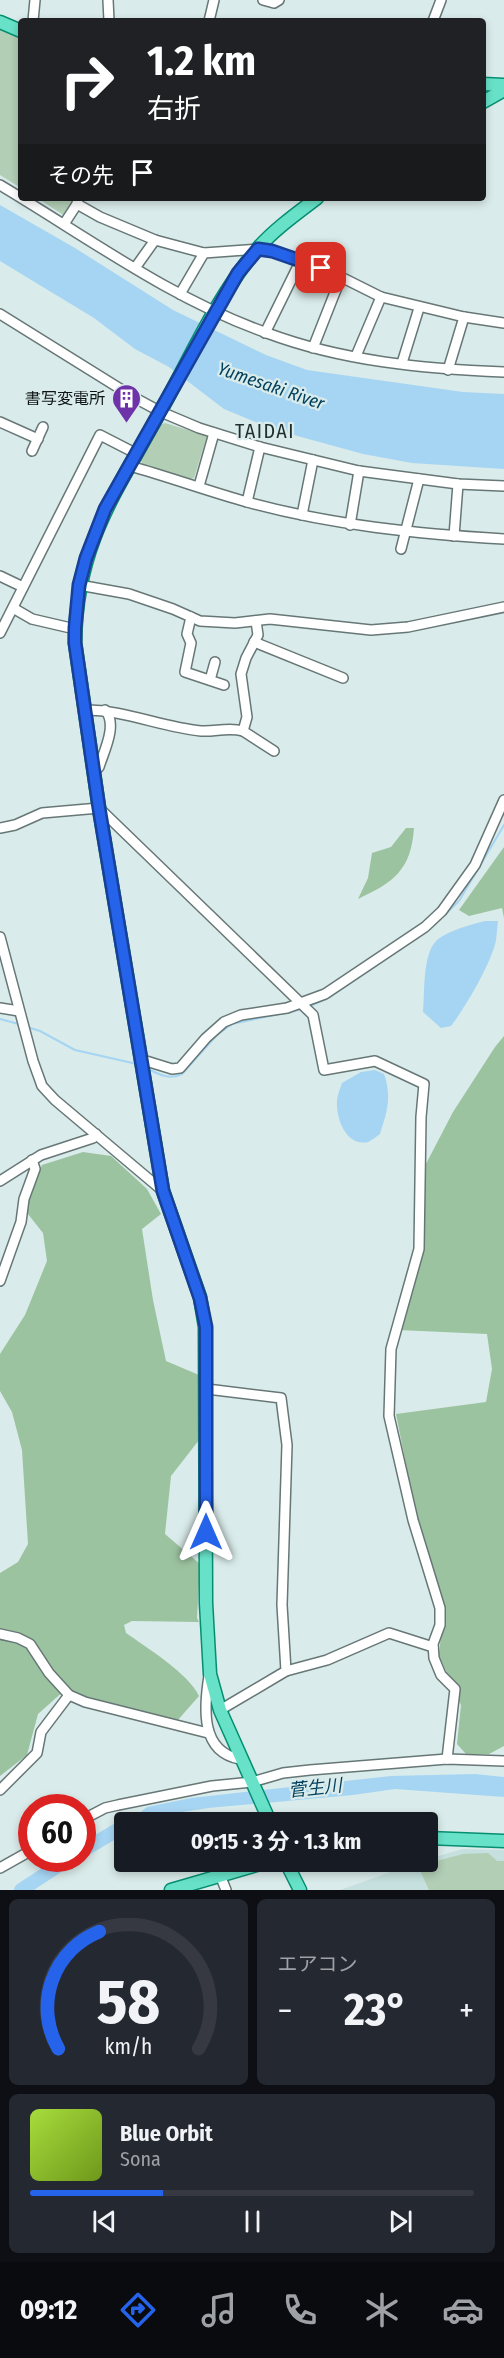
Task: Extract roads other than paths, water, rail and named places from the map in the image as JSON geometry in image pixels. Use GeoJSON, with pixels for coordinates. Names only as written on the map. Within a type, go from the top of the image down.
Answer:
{"type":"FeatureCollection","features":[{"type":"Feature","properties":{"kind":"main road"},"geometry":{"type":"LineString","coordinates":[[0,22],[18,30]]}},
{"type":"Feature","properties":{"kind":"main road"},"geometry":{"type":"LineString","coordinates":[[486,84],[504,85]]}},
{"type":"Feature","properties":{"kind":"main road"},"geometry":{"type":"LineString","coordinates":[[486,100],[504,90]]}},
{"type":"Feature","properties":{"kind":"main road"},"geometry":{"type":"LineString","coordinates":[[266,1812],[220,1710],[210,1674],[206,1603],[206,1327],[200,1298],[163,1191],[99,808],[75,643],[75,628],[79,585],[93,537],[105,509],[213,315],[238,273],[258,249],[287,220],[313,201]]}},
{"type":"Feature","properties":{"kind":"main road"},"geometry":{"type":"LineString","coordinates":[[438,1838],[504,1841]]}},
{"type":"Feature","properties":{"kind":"main road"},"geometry":{"type":"LineString","coordinates":[[171,1890],[231,1872]]}},
{"type":"Feature","properties":{"kind":"main road"},"geometry":{"type":"LineString","coordinates":[[291,1872],[300,1890]]}},
{"type":"Feature","properties":{"kind":"street"},"geometry":{"type":"LineString","coordinates":[[33,18],[35,0]]}},
{"type":"Feature","properties":{"kind":"street"},"geometry":{"type":"LineString","coordinates":[[108,0],[109,18]]}},
{"type":"Feature","properties":{"kind":"street"},"geometry":{"type":"LineString","coordinates":[[210,18],[214,0]]}},
{"type":"Feature","properties":{"kind":"street"},"geometry":{"type":"LineString","coordinates":[[263,0],[274,3],[279,0]]}},
{"type":"Feature","properties":{"kind":"street"},"geometry":{"type":"LineString","coordinates":[[434,18],[441,0]]}},
{"type":"Feature","properties":{"kind":"street"},"geometry":{"type":"LineString","coordinates":[[0,185],[18,196]]}},
{"type":"Feature","properties":{"kind":"street"},"geometry":{"type":"LineString","coordinates":[[26,201],[213,315],[313,348],[448,370],[504,372]]}},
{"type":"Feature","properties":{"kind":"street"},"geometry":{"type":"LineString","coordinates":[[64,224],[78,201],[100,217],[155,240],[204,253],[258,249],[272,251],[341,276],[381,297],[419,308],[504,322]]}},
{"type":"Feature","properties":{"kind":"street"},"geometry":{"type":"LineString","coordinates":[[135,268],[155,240]]}},
{"type":"Feature","properties":{"kind":"street"},"geometry":{"type":"LineString","coordinates":[[180,294],[204,253]]}},
{"type":"Feature","properties":{"kind":"street"},"geometry":{"type":"LineString","coordinates":[[265,333],[301,260]]}},
{"type":"Feature","properties":{"kind":"street"},"geometry":{"type":"LineString","coordinates":[[313,348],[341,276]]}},
{"type":"Feature","properties":{"kind":"street"},"geometry":{"type":"LineString","coordinates":[[356,356],[381,297]]}},
{"type":"Feature","properties":{"kind":"street"},"geometry":{"type":"LineString","coordinates":[[402,363],[419,308]]}},
{"type":"Feature","properties":{"kind":"street"},"geometry":{"type":"LineString","coordinates":[[0,314],[100,378],[160,412],[214,433],[358,471],[458,484],[504,486]]}},
{"type":"Feature","properties":{"kind":"street"},"geometry":{"type":"LineString","coordinates":[[448,370],[464,317]]}},
{"type":"Feature","properties":{"kind":"street"},"geometry":{"type":"LineString","coordinates":[[0,422],[38,439]]}},
{"type":"Feature","properties":{"kind":"street"},"geometry":{"type":"LineString","coordinates":[[32,451],[43,427]]}},
{"type":"Feature","properties":{"kind":"street"},"geometry":{"type":"LineString","coordinates":[[199,486],[214,433]]}},
{"type":"Feature","properties":{"kind":"street"},"geometry":{"type":"LineString","coordinates":[[0,633],[100,435],[137,454]]}},
{"type":"Feature","properties":{"kind":"street"},"geometry":{"type":"LineString","coordinates":[[247,502],[260,447]]}},
{"type":"Feature","properties":{"kind":"street"},"geometry":{"type":"LineString","coordinates":[[302,515],[313,460]]}},
{"type":"Feature","properties":{"kind":"street"},"geometry":{"type":"LineString","coordinates":[[130,466],[247,502],[350,525],[504,539]]}},
{"type":"Feature","properties":{"kind":"street"},"geometry":{"type":"LineString","coordinates":[[350,525],[358,471]]}},
{"type":"Feature","properties":{"kind":"street"},"geometry":{"type":"LineString","coordinates":[[401,549],[419,479]]}},
{"type":"Feature","properties":{"kind":"street"},"geometry":{"type":"LineString","coordinates":[[454,536],[458,484]]}},
{"type":"Feature","properties":{"kind":"street"},"geometry":{"type":"LineString","coordinates":[[0,576],[24,586]]}},
{"type":"Feature","properties":{"kind":"street"},"geometry":{"type":"LineString","coordinates":[[79,585],[129,594],[200,621],[235,623],[270,619],[381,630],[447,621],[504,607]]}},
{"type":"Feature","properties":{"kind":"street"},"geometry":{"type":"LineString","coordinates":[[13,608],[32,619],[75,628]]}},
{"type":"Feature","properties":{"kind":"street"},"geometry":{"type":"LineString","coordinates":[[191,617],[187,634],[191,643],[185,672],[224,685]]}},
{"type":"Feature","properties":{"kind":"street"},"geometry":{"type":"LineString","coordinates":[[243,731],[247,717],[240,674],[258,635],[256,621]]}},
{"type":"Feature","properties":{"kind":"street"},"geometry":{"type":"LineString","coordinates":[[254,642],[328,678],[343,678]]}},
{"type":"Feature","properties":{"kind":"street"},"geometry":{"type":"LineString","coordinates":[[210,680],[215,662]]}},
{"type":"Feature","properties":{"kind":"street"},"geometry":{"type":"LineString","coordinates":[[85,710],[122,712],[150,722],[203,731],[234,728],[243,731],[274,751]]}},
{"type":"Feature","properties":{"kind":"street"},"geometry":{"type":"LineString","coordinates":[[94,771],[99,767],[111,728],[111,719],[105,710]]}},
{"type":"Feature","properties":{"kind":"street"},"geometry":{"type":"LineString","coordinates":[[142,1060],[172,1069],[180,1068],[206,1038],[224,1023],[241,1015],[287,1008],[325,994],[425,927],[442,911],[475,865],[504,800]]}},
{"type":"Feature","properties":{"kind":"street"},"geometry":{"type":"LineString","coordinates":[[0,828],[15,825],[42,813],[99,808],[313,1015],[324,1070],[375,1061],[424,1084],[421,1117],[419,1249],[391,1349],[389,1416],[413,1520],[440,1608],[440,1625],[433,1647],[434,1658],[441,1674],[455,1689],[447,1759]]}},
{"type":"Feature","properties":{"kind":"street"},"geometry":{"type":"LineString","coordinates":[[0,937],[33,1061],[42,1086],[55,1100],[163,1191]]}},
{"type":"Feature","properties":{"kind":"street"},"geometry":{"type":"LineString","coordinates":[[0,1008],[20,1011]]}},
{"type":"Feature","properties":{"kind":"street"},"geometry":{"type":"LineString","coordinates":[[0,1181],[32,1160],[93,1138],[96,1134]]}},
{"type":"Feature","properties":{"kind":"street"},"geometry":{"type":"LineString","coordinates":[[0,1281],[21,1222],[24,1199],[34,1169],[32,1160]]}},
{"type":"Feature","properties":{"kind":"street"},"geometry":{"type":"LineString","coordinates":[[207,1389],[281,1398],[286,1445],[282,1605],[286,1671]]}},
{"type":"Feature","properties":{"kind":"street"},"geometry":{"type":"LineString","coordinates":[[0,1634],[18,1638],[30,1644],[49,1673],[69,1695],[85,1702],[208,1732]]}},
{"type":"Feature","properties":{"kind":"street"},"geometry":{"type":"LineString","coordinates":[[220,1710],[286,1671],[327,1660],[389,1634],[433,1647]]}},
{"type":"Feature","properties":{"kind":"street"},"geometry":{"type":"LineString","coordinates":[[210,1674],[207,1700],[210,1739],[233,1757],[240,1759]]}},
{"type":"Feature","properties":{"kind":"street"},"geometry":{"type":"LineString","coordinates":[[0,1791],[37,1753],[41,1732],[69,1695]]}},
{"type":"Feature","properties":{"kind":"street"},"geometry":{"type":"LineString","coordinates":[[96,1813],[118,1804],[212,1786],[253,1784],[283,1773],[447,1759],[504,1761]]}},
{"type":"Feature","properties":{"kind":"street"},"geometry":{"type":"LineString","coordinates":[[0,1868],[18,1858]]}},
{"type":"Feature","properties":{"kind":"street"},"geometry":{"type":"LineString","coordinates":[[220,1875],[226,1890]]}},
{"type":"Feature","properties":{"kind":"water","name":"Yumesaki River"},"geometry":{"type":"Polygon","coordinates":[[[0,205],[75,248],[173,310],[266,355],[307,370],[463,392],[504,394],[504,469],[412,463],[363,454],[272,429],[224,409],[169,367],[135,349],[94,318],[0,261],[0,205]]]}},
{"type":"Feature","properties":{"kind":"water"},"geometry":{"type":"Polygon","coordinates":[[[485,921],[498,921],[496,940],[489,960],[457,1018],[451,1026],[441,1028],[423,1012],[425,974],[432,946],[447,933],[485,921]]]}},
{"type":"Feature","properties":{"kind":"water"},"geometry":{"type":"Polygon","coordinates":[[[375,1070],[384,1074],[388,1090],[386,1112],[380,1134],[368,1142],[360,1142],[348,1136],[344,1130],[338,1116],[338,1097],[342,1083],[361,1072],[375,1070]]]}},
{"type":"Feature","properties":{"kind":"water"},"geometry":{"type":"Polygon","coordinates":[[[475,1774],[504,1777],[504,1797],[395,1789],[182,1812],[141,1812],[147,1807],[191,1798],[391,1776],[475,1774]]]}},
{"type":"Feature","properties":{"kind":"waterway"},"geometry":{"type":"LineString","coordinates":[[434,925],[459,901],[504,825]]}},
{"type":"Feature","properties":{"kind":"waterway"},"geometry":{"type":"LineString","coordinates":[[308,1007],[330,997],[402,948]]}},
{"type":"Feature","properties":{"kind":"waterway"},"geometry":{"type":"LineString","coordinates":[[148,1069],[165,1076],[178,1076],[217,1035],[232,1024],[303,1009]]}},
{"type":"Feature","properties":{"kind":"waterway"},"geometry":{"type":"LineString","coordinates":[[0,1019],[22,1025]]}},
{"type":"Feature","properties":{"kind":"waterway"},"geometry":{"type":"LineString","coordinates":[[27,1027],[40,1031],[75,1050],[137,1064]]}},
{"type":"Feature","properties":{"kind":"waterway","name":"菅生川"},"geometry":{"type":"LineString","coordinates":[[96,1843],[114,1832]]}},
{"type":"Feature","properties":{"kind":"waterway","name":"菅生川"},"geometry":{"type":"LineString","coordinates":[[21,1890],[49,1872]]}},
{"type":"Feature","properties":{"kind":"place","name":"書写変電所"},"geometry":{"type":"Point","coordinates":[126,424]}},
{"type":"Feature","properties":{"kind":"district","name":"TAIDAI"},"geometry":{"type":"Point","coordinates":[265,431]}}]}
